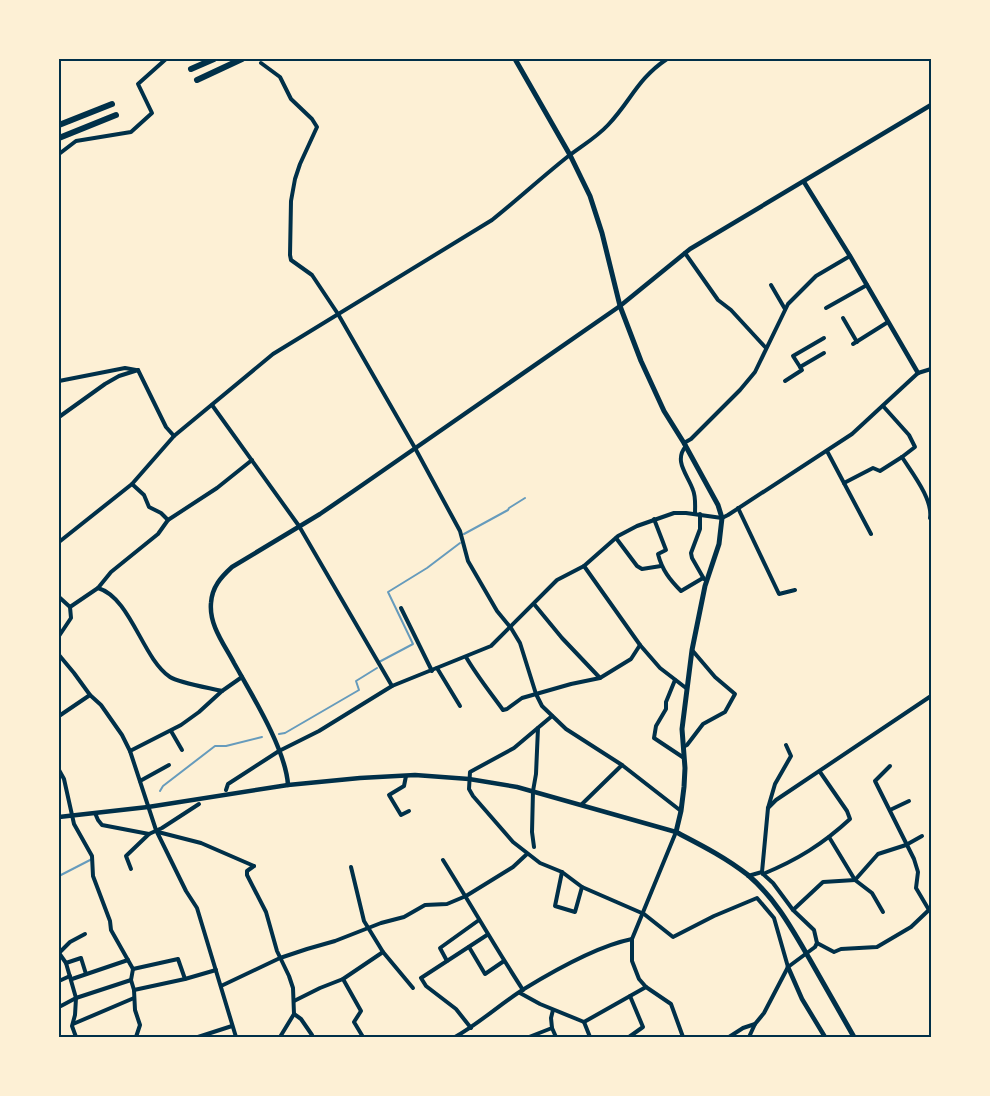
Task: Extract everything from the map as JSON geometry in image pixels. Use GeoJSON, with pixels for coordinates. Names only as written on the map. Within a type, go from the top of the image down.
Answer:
{"type":"FeatureCollection","features":[{"type":"Feature","properties":{"kind":"highway"},"geometry":{"type":"LineString","coordinates":[[191,69],[214,59]]}},
{"type":"Feature","properties":{"kind":"highway"},"geometry":{"type":"LineString","coordinates":[[196,80],[242,59]]}},
{"type":"Feature","properties":{"kind":"highway"},"geometry":{"type":"LineString","coordinates":[[59,126],[112,104]]}},
{"type":"Feature","properties":{"kind":"highway"},"geometry":{"type":"LineString","coordinates":[[59,138],[116,115]]}},
{"type":"Feature","properties":{"kind":"main road"},"geometry":{"type":"LineString","coordinates":[[517,59],[570,155],[590,196],[620,306],[646,373],[664,411],[718,505],[722,518],[719,544],[705,580],[686,688],[682,729],[684,787],[676,832],[711,850],[748,876],[774,902],[785,917],[854,1037]]}},
{"type":"Feature","properties":{"kind":"street"},"geometry":{"type":"LineString","coordinates":[[59,154],[76,141],[131,132],[135,129],[152,113],[138,84],[166,59]]}},
{"type":"Feature","properties":{"kind":"street"},"geometry":{"type":"LineString","coordinates":[[59,542],[132,484],[174,436],[274,354],[492,220],[610,123],[647,74],[667,59]]}},
{"type":"Feature","properties":{"kind":"street"},"geometry":{"type":"LineString","coordinates":[[260,63],[280,77],[291,100],[316,123],[317,127],[295,179],[291,201],[290,255],[292,260],[312,275],[338,314],[415,448],[460,531],[468,561],[497,611],[520,643],[536,694],[542,706],[566,729],[622,765],[681,811]]}},
{"type":"Feature","properties":{"kind":"street"},"geometry":{"type":"LineString","coordinates":[[288,786],[287,774],[280,750],[215,627],[211,611],[213,594],[221,578],[232,567],[355,490],[620,306],[685,253],[720,230],[804,182],[834,162],[931,105]]}},
{"type":"Feature","properties":{"kind":"street"},"geometry":{"type":"LineString","coordinates":[[804,182],[850,256],[918,373]]}},
{"type":"Feature","properties":{"kind":"street"},"geometry":{"type":"LineString","coordinates":[[685,253],[718,300],[731,310],[766,348]]}},
{"type":"Feature","properties":{"kind":"street"},"geometry":{"type":"LineString","coordinates":[[654,519],[666,550],[658,554],[661,566],[670,579],[681,591],[705,580],[692,558],[691,552],[700,529],[693,490],[680,461],[682,451],[690,439],[745,385],[755,372],[788,304],[816,276],[850,256]]}},
{"type":"Feature","properties":{"kind":"street"},"geometry":{"type":"LineString","coordinates":[[771,285],[785,309]]}},
{"type":"Feature","properties":{"kind":"street"},"geometry":{"type":"LineString","coordinates":[[826,308],[867,285]]}},
{"type":"Feature","properties":{"kind":"street"},"geometry":{"type":"LineString","coordinates":[[843,318],[855,343],[888,322]]}},
{"type":"Feature","properties":{"kind":"street"},"geometry":{"type":"LineString","coordinates":[[785,381],[802,370],[793,356],[824,338]]}},
{"type":"Feature","properties":{"kind":"street"},"geometry":{"type":"LineString","coordinates":[[800,367],[824,353]]}},
{"type":"Feature","properties":{"kind":"street"},"geometry":{"type":"LineString","coordinates":[[59,382],[125,368],[138,370]]}},
{"type":"Feature","properties":{"kind":"street"},"geometry":{"type":"LineString","coordinates":[[226,790],[228,784],[280,750],[319,731],[392,686],[491,646],[558,580],[584,566],[616,538],[637,526],[674,513],[722,518],[852,434],[918,373],[931,369]]}},
{"type":"Feature","properties":{"kind":"street"},"geometry":{"type":"LineString","coordinates":[[138,370],[166,427],[174,436]]}},
{"type":"Feature","properties":{"kind":"street"},"geometry":{"type":"LineString","coordinates":[[59,417],[105,384],[119,376],[138,370]]}},
{"type":"Feature","properties":{"kind":"street"},"geometry":{"type":"LineString","coordinates":[[212,405],[299,526],[392,686]]}},
{"type":"Feature","properties":{"kind":"street"},"geometry":{"type":"LineString","coordinates":[[844,483],[873,468],[880,471],[915,447],[909,435],[883,406]]}},
{"type":"Feature","properties":{"kind":"street"},"geometry":{"type":"LineString","coordinates":[[827,451],[871,534]]}},
{"type":"Feature","properties":{"kind":"street"},"geometry":{"type":"LineString","coordinates":[[902,457],[927,498],[930,518]]}},
{"type":"Feature","properties":{"kind":"street"},"geometry":{"type":"LineString","coordinates":[[70,607],[98,588],[111,572],[158,534],[168,520],[217,488],[252,460]]}},
{"type":"Feature","properties":{"kind":"street"},"geometry":{"type":"LineString","coordinates":[[132,484],[144,495],[149,507],[161,512],[168,520]]}},
{"type":"Feature","properties":{"kind":"street"},"geometry":{"type":"LineString","coordinates":[[927,498],[931,494]]}},
{"type":"Feature","properties":{"kind":"street"},"geometry":{"type":"LineString","coordinates":[[738,508],[779,594],[795,590]]}},
{"type":"Feature","properties":{"kind":"street"},"geometry":{"type":"LineString","coordinates":[[616,538],[637,566],[642,569],[661,566]]}},
{"type":"Feature","properties":{"kind":"street"},"geometry":{"type":"LineString","coordinates":[[584,566],[640,645],[660,668],[686,688]]}},
{"type":"Feature","properties":{"kind":"street"},"geometry":{"type":"LineString","coordinates":[[98,588],[110,595],[120,606],[158,665],[171,678],[222,691]]}},
{"type":"Feature","properties":{"kind":"street"},"geometry":{"type":"LineString","coordinates":[[59,597],[70,607],[70,618],[59,636]]}},
{"type":"Feature","properties":{"kind":"street"},"geometry":{"type":"LineString","coordinates":[[534,604],[600,678]]}},
{"type":"Feature","properties":{"kind":"street"},"geometry":{"type":"LineString","coordinates":[[401,608],[432,670]]}},
{"type":"Feature","properties":{"kind":"street"},"geometry":{"type":"LineString","coordinates":[[466,657],[482,683],[487,686],[503,710],[522,698],[600,678],[631,659],[640,645]]}},
{"type":"Feature","properties":{"kind":"street"},"geometry":{"type":"LineString","coordinates":[[684,747],[703,724],[725,712],[735,694],[715,677],[692,650]]}},
{"type":"Feature","properties":{"kind":"street"},"geometry":{"type":"LineString","coordinates":[[59,655],[90,695],[101,705],[122,735],[130,751],[157,831],[186,891],[197,908],[236,1037]]}},
{"type":"Feature","properties":{"kind":"street"},"geometry":{"type":"LineString","coordinates":[[437,668],[460,706]]}},
{"type":"Feature","properties":{"kind":"street"},"geometry":{"type":"LineString","coordinates":[[130,751],[171,731],[199,712],[222,691],[242,677]]}},
{"type":"Feature","properties":{"kind":"street"},"geometry":{"type":"LineString","coordinates":[[675,680],[666,702],[666,709],[656,726],[654,738],[684,758]]}},
{"type":"Feature","properties":{"kind":"street"},"geometry":{"type":"LineString","coordinates":[[59,716],[90,695]]}},
{"type":"Feature","properties":{"kind":"street"},"geometry":{"type":"LineString","coordinates":[[768,808],[776,800],[931,696]]}},
{"type":"Feature","properties":{"kind":"street"},"geometry":{"type":"LineString","coordinates":[[552,716],[514,748],[470,772],[469,789],[513,842],[540,863],[562,872],[582,887],[644,914],[673,937],[714,916],[757,898],[774,918],[788,967],[802,999],[825,1037]]}},
{"type":"Feature","properties":{"kind":"street"},"geometry":{"type":"LineString","coordinates":[[534,847],[532,832],[533,791],[536,774],[538,728]]}},
{"type":"Feature","properties":{"kind":"street"},"geometry":{"type":"LineString","coordinates":[[171,731],[182,750]]}},
{"type":"Feature","properties":{"kind":"street"},"geometry":{"type":"LineString","coordinates":[[762,873],[768,808],[775,784],[791,756],[786,745]]}},
{"type":"Feature","properties":{"kind":"street"},"geometry":{"type":"LineString","coordinates":[[140,781],[169,765]]}},
{"type":"Feature","properties":{"kind":"street"},"geometry":{"type":"LineString","coordinates":[[581,805],[622,765]]}},
{"type":"Feature","properties":{"kind":"street"},"geometry":{"type":"LineString","coordinates":[[817,943],[834,952],[841,949],[877,947],[911,927],[930,909],[916,888],[918,872],[914,859],[875,781],[890,766]]}},
{"type":"Feature","properties":{"kind":"street"},"geometry":{"type":"LineString","coordinates":[[59,770],[64,779],[74,824],[92,856],[93,876],[110,921],[111,930],[133,969],[131,980],[134,990],[135,1010],[140,1025],[136,1037]]}},
{"type":"Feature","properties":{"kind":"street"},"geometry":{"type":"LineString","coordinates":[[748,876],[762,873],[813,850],[850,819],[847,811],[820,772]]}},
{"type":"Feature","properties":{"kind":"street"},"geometry":{"type":"LineString","coordinates":[[406,776],[404,786],[389,794],[401,815],[409,811]]}},
{"type":"Feature","properties":{"kind":"street"},"geometry":{"type":"LineString","coordinates":[[59,817],[288,786],[360,778],[406,776],[469,779],[517,787],[676,832],[644,914],[632,939],[632,961],[639,979],[646,987],[671,1004],[683,1037]]}},
{"type":"Feature","properties":{"kind":"street"},"geometry":{"type":"LineString","coordinates":[[890,810],[908,801]]}},
{"type":"Feature","properties":{"kind":"street"},"geometry":{"type":"LineString","coordinates":[[131,869],[126,856],[149,834],[162,828],[199,804]]}},
{"type":"Feature","properties":{"kind":"street"},"geometry":{"type":"LineString","coordinates":[[96,813],[102,825],[149,834]]}},
{"type":"Feature","properties":{"kind":"street"},"geometry":{"type":"LineString","coordinates":[[157,831],[201,843],[254,866],[247,871],[247,875],[266,912],[280,958],[289,976],[294,1001],[294,1014],[280,1037]]}},
{"type":"Feature","properties":{"kind":"street"},"geometry":{"type":"LineString","coordinates":[[793,910],[823,882],[855,880],[878,854],[906,845],[922,836]]}},
{"type":"Feature","properties":{"kind":"street"},"geometry":{"type":"LineString","coordinates":[[829,837],[855,880],[872,893],[883,912]]}},
{"type":"Feature","properties":{"kind":"street"},"geometry":{"type":"LineString","coordinates":[[220,986],[280,958],[307,948],[335,941],[404,916],[425,906],[447,904],[466,896],[513,867],[527,854]]}},
{"type":"Feature","properties":{"kind":"street"},"geometry":{"type":"LineString","coordinates":[[442,860],[466,896],[487,935],[522,991],[553,1010],[584,1022],[590,1037]]}},
{"type":"Feature","properties":{"kind":"street"},"geometry":{"type":"LineString","coordinates":[[351,867],[355,890],[367,929],[383,952],[413,988]]}},
{"type":"Feature","properties":{"kind":"street"},"geometry":{"type":"LineString","coordinates":[[562,872],[555,906],[575,912],[582,887]]}},
{"type":"Feature","properties":{"kind":"street"},"geometry":{"type":"LineString","coordinates":[[749,1037],[788,967],[815,947],[817,943],[814,930],[793,910],[773,883],[762,873]]}},
{"type":"Feature","properties":{"kind":"street"},"geometry":{"type":"LineString","coordinates":[[447,961],[440,948],[479,920]]}},
{"type":"Feature","properties":{"kind":"street"},"geometry":{"type":"LineString","coordinates":[[76,1037],[73,1024],[76,998],[66,963],[59,953],[70,942],[85,934]]}},
{"type":"Feature","properties":{"kind":"street"},"geometry":{"type":"LineString","coordinates":[[467,1037],[469,1029],[456,1009],[426,986],[421,978],[487,935]]}},
{"type":"Feature","properties":{"kind":"street"},"geometry":{"type":"LineString","coordinates":[[454,1037],[469,1029],[522,991],[590,953],[614,942],[632,939]]}},
{"type":"Feature","properties":{"kind":"street"},"geometry":{"type":"LineString","coordinates":[[469,948],[486,974],[504,961]]}},
{"type":"Feature","properties":{"kind":"street"},"geometry":{"type":"LineString","coordinates":[[294,1001],[343,979],[383,952]]}},
{"type":"Feature","properties":{"kind":"street"},"geometry":{"type":"LineString","coordinates":[[66,963],[81,958],[86,974]]}},
{"type":"Feature","properties":{"kind":"street"},"geometry":{"type":"LineString","coordinates":[[133,969],[178,959],[185,979]]}},
{"type":"Feature","properties":{"kind":"street"},"geometry":{"type":"LineString","coordinates":[[59,981],[128,960]]}},
{"type":"Feature","properties":{"kind":"street"},"geometry":{"type":"LineString","coordinates":[[134,990],[216,970]]}},
{"type":"Feature","properties":{"kind":"street"},"geometry":{"type":"LineString","coordinates":[[343,979],[361,1011],[354,1022],[363,1037]]}},
{"type":"Feature","properties":{"kind":"street"},"geometry":{"type":"LineString","coordinates":[[59,1007],[76,998],[131,980]]}},
{"type":"Feature","properties":{"kind":"street"},"geometry":{"type":"LineString","coordinates":[[584,1022],[646,987]]}},
{"type":"Feature","properties":{"kind":"street"},"geometry":{"type":"LineString","coordinates":[[629,1037],[643,1027],[630,996]]}},
{"type":"Feature","properties":{"kind":"street"},"geometry":{"type":"LineString","coordinates":[[73,1024],[134,998]]}},
{"type":"Feature","properties":{"kind":"street"},"geometry":{"type":"LineString","coordinates":[[553,1010],[551,1025],[556,1037]]}},
{"type":"Feature","properties":{"kind":"street"},"geometry":{"type":"LineString","coordinates":[[294,1014],[301,1019],[312,1035]]}},
{"type":"Feature","properties":{"kind":"street"},"geometry":{"type":"LineString","coordinates":[[728,1037],[743,1028],[756,1024]]}},
{"type":"Feature","properties":{"kind":"street"},"geometry":{"type":"LineString","coordinates":[[198,1037],[232,1026]]}},
{"type":"Feature","properties":{"kind":"street"},"geometry":{"type":"LineString","coordinates":[[529,1037],[552,1028]]}},
{"type":"Feature","properties":{"kind":"waterway"},"geometry":{"type":"LineString","coordinates":[[464,534],[508,510],[525,498]]}},
{"type":"Feature","properties":{"kind":"waterway"},"geometry":{"type":"LineString","coordinates":[[379,662],[413,644],[388,592],[427,568],[460,543]]}},
{"type":"Feature","properties":{"kind":"waterway"},"geometry":{"type":"LineString","coordinates":[[279,734],[285,733],[359,690],[356,681],[377,668]]}},
{"type":"Feature","properties":{"kind":"waterway"},"geometry":{"type":"LineString","coordinates":[[160,791],[163,786],[215,746],[226,746],[262,737]]}},
{"type":"Feature","properties":{"kind":"waterway"},"geometry":{"type":"LineString","coordinates":[[59,876],[92,859]]}}]}
